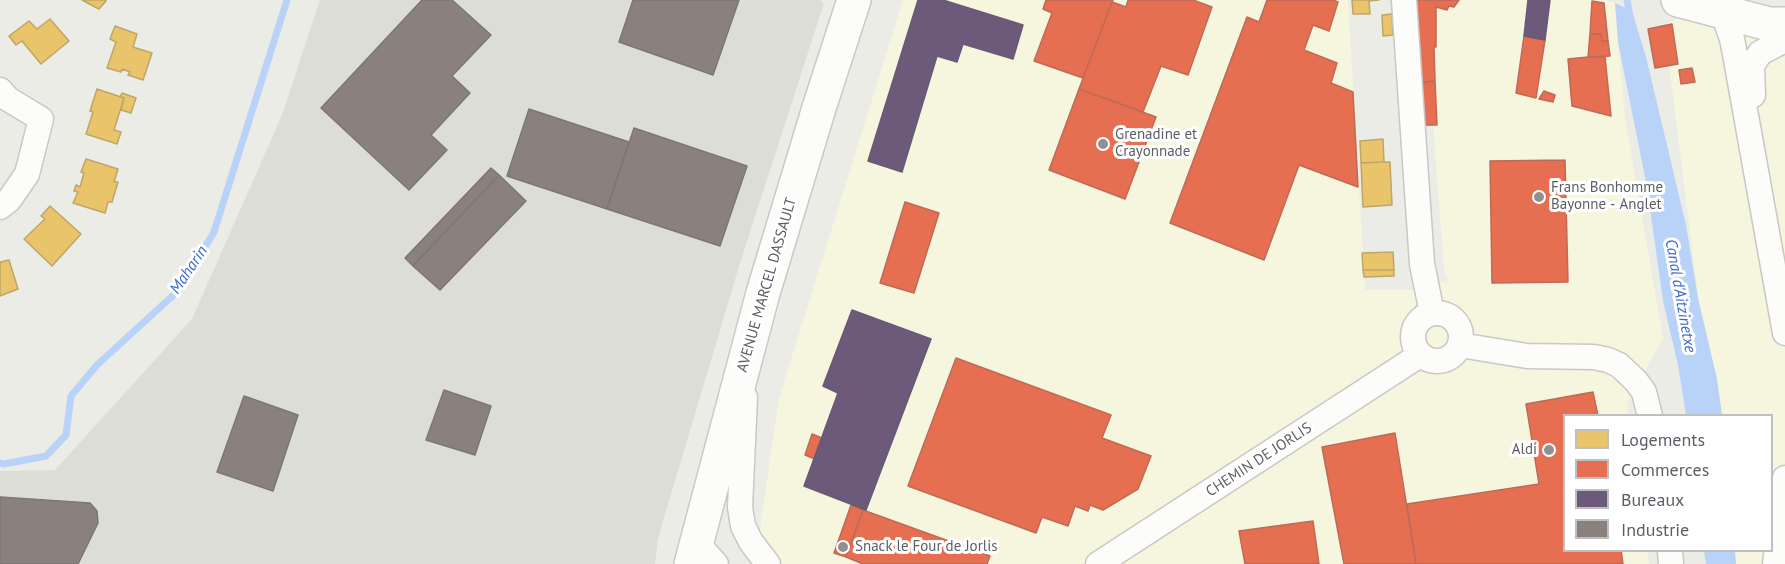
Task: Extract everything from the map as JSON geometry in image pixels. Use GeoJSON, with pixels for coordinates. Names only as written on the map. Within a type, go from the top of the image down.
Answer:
{"type":"FeatureCollection","features":[{"type":"Feature","properties":{"kind":"main road"},"geometry":{"type":"LineString","coordinates":[[1678,0],[1769,24],[1785,24]]}},
{"type":"Feature","properties":{"kind":"main road","name":"AVENUE MARCEL DASSAULT"},"geometry":{"type":"LineString","coordinates":[[701,557],[746,357],[819,108],[856,3]]}},
{"type":"Feature","properties":{"kind":"main road"},"geometry":{"type":"LineString","coordinates":[[1722,10],[1785,5]]}},
{"type":"Feature","properties":{"kind":"street"},"geometry":{"type":"LineString","coordinates":[[1404,0],[1422,264],[1432,313]]}},
{"type":"Feature","properties":{"kind":"street"},"geometry":{"type":"LineString","coordinates":[[1722,10],[1732,39],[1785,333]]}},
{"type":"Feature","properties":{"kind":"street"},"geometry":{"type":"LineString","coordinates":[[1756,166],[1752,66],[1760,53],[1785,40]]}},
{"type":"Feature","properties":{"kind":"street"},"geometry":{"type":"LineString","coordinates":[[0,90],[8,99],[41,119],[27,174],[9,200],[0,207]]}},
{"type":"Feature","properties":{"kind":"street"},"geometry":{"type":"LineString","coordinates":[[1440,312],[1449,315],[1460,328],[1460,345],[1448,359],[1429,360],[1420,355],[1414,347],[1412,336],[1415,326],[1422,317],[1432,313],[1440,312]]}},
{"type":"Feature","properties":{"kind":"street"},"geometry":{"type":"LineString","coordinates":[[1460,345],[1527,356],[1594,357],[1608,360],[1628,372],[1636,381],[1644,392],[1650,414]]}},
{"type":"Feature","properties":{"kind":"street","name":"CHEMIN DE JORLIS"},"geometry":{"type":"LineString","coordinates":[[1098,564],[1420,355]]}},
{"type":"Feature","properties":{"kind":"street"},"geometry":{"type":"LineString","coordinates":[[746,357],[740,507],[743,526],[751,542],[768,564]]}},
{"type":"Feature","properties":{"kind":"street"},"geometry":{"type":"LineString","coordinates":[[1775,564],[1785,478]]}},
{"type":"Feature","properties":{"kind":"shaded area"},"geometry":{"type":"Polygon","coordinates":[[[320,0],[820,0],[824,3],[740,263],[658,538],[655,564],[0,564],[0,471],[55,470],[192,319],[282,115],[320,0]]]}},
{"type":"Feature","properties":{"kind":"shaded area"},"geometry":{"type":"Polygon","coordinates":[[[903,0],[1348,0],[1365,290],[1409,290],[1448,281],[1444,268],[1433,126],[1421,126],[1414,0],[1605,0],[1615,3],[1625,119],[1663,338],[1627,404],[1628,414],[1563,414],[1563,552],[1647,552],[1649,564],[755,564],[779,398],[903,0]]]}},
{"type":"Feature","properties":{"kind":"shaded area"},"geometry":{"type":"Polygon","coordinates":[[[1702,8],[1781,52],[1785,52],[1785,564],[1732,564],[1730,552],[1773,552],[1773,414],[1713,414],[1664,25],[1702,8]]]}},
{"type":"Feature","properties":{"kind":"water"},"geometry":{"type":"Polygon","coordinates":[[[1615,3],[1632,11],[1646,57],[1686,225],[1698,298],[1717,379],[1722,414],[1686,414],[1678,365],[1663,301],[1647,187],[1618,42],[1615,3]]]}},
{"type":"Feature","properties":{"kind":"water"},"geometry":{"type":"Polygon","coordinates":[[[1704,552],[1735,552],[1736,564],[1706,564],[1704,552]]]}},
{"type":"Feature","properties":{"kind":"building: Logements"},"geometry":{"type":"Polygon","coordinates":[[[82,0],[105,0],[106,1],[99,9],[82,0]]]}},
{"type":"Feature","properties":{"kind":"building: Logements"},"geometry":{"type":"Polygon","coordinates":[[[1352,0],[1379,0],[1369,1],[1370,14],[1353,14],[1352,0]]]}},
{"type":"Feature","properties":{"kind":"building: Logements"},"geometry":{"type":"Polygon","coordinates":[[[1392,14],[1393,35],[1383,36],[1382,15],[1392,14]]]}},
{"type":"Feature","properties":{"kind":"building: Logements"},"geometry":{"type":"Polygon","coordinates":[[[50,19],[69,41],[41,64],[22,41],[16,45],[9,36],[29,21],[37,29],[50,19]]]}},
{"type":"Feature","properties":{"kind":"building: Logements"},"geometry":{"type":"Polygon","coordinates":[[[115,26],[137,34],[133,47],[152,53],[143,80],[128,75],[130,72],[122,69],[121,72],[107,68],[116,42],[110,39],[115,26]]]}},
{"type":"Feature","properties":{"kind":"building: Logements"},"geometry":{"type":"Polygon","coordinates":[[[97,89],[124,98],[114,130],[121,132],[117,144],[86,134],[97,89]]]}},
{"type":"Feature","properties":{"kind":"building: Logements"},"geometry":{"type":"Polygon","coordinates":[[[122,93],[136,98],[131,113],[121,110],[124,98],[120,97],[122,93]]]}},
{"type":"Feature","properties":{"kind":"building: Logements"},"geometry":{"type":"Polygon","coordinates":[[[1383,139],[1384,162],[1361,163],[1360,141],[1383,139]]]}},
{"type":"Feature","properties":{"kind":"building: Logements"},"geometry":{"type":"Polygon","coordinates":[[[86,159],[118,169],[114,182],[118,182],[112,202],[108,202],[105,213],[73,203],[78,192],[74,191],[76,185],[80,187],[84,173],[81,172],[86,159]]]}},
{"type":"Feature","properties":{"kind":"building: Logements"},"geometry":{"type":"Polygon","coordinates":[[[1390,162],[1392,205],[1363,207],[1361,163],[1390,162]]]}},
{"type":"Feature","properties":{"kind":"building: Logements"},"geometry":{"type":"Polygon","coordinates":[[[50,206],[81,234],[52,266],[24,239],[45,219],[41,216],[50,206]]]}},
{"type":"Feature","properties":{"kind":"building: Logements"},"geometry":{"type":"Polygon","coordinates":[[[1393,252],[1394,270],[1363,270],[1362,253],[1393,252]]]}},
{"type":"Feature","properties":{"kind":"building: Logements"},"geometry":{"type":"Polygon","coordinates":[[[9,260],[18,289],[0,296],[0,262],[9,260]]]}},
{"type":"Feature","properties":{"kind":"building: Logements"},"geometry":{"type":"Polygon","coordinates":[[[1363,270],[1394,270],[1394,276],[1364,277],[1363,270]]]}},
{"type":"Feature","properties":{"kind":"building: Commerces"},"geometry":{"type":"Polygon","coordinates":[[[1046,0],[1113,0],[1083,78],[1034,61],[1052,13],[1043,9],[1046,0]]]}},
{"type":"Feature","properties":{"kind":"building: Commerces"},"geometry":{"type":"Polygon","coordinates":[[[1128,0],[1193,0],[1212,7],[1188,75],[1161,66],[1143,112],[1079,89],[1112,2],[1126,7],[1128,0]]]}},
{"type":"Feature","properties":{"kind":"building: Commerces"},"geometry":{"type":"Polygon","coordinates":[[[1267,0],[1333,0],[1338,2],[1329,31],[1313,25],[1304,50],[1337,63],[1331,83],[1353,92],[1358,187],[1299,165],[1264,260],[1170,223],[1247,17],[1259,22],[1267,0]]]}},
{"type":"Feature","properties":{"kind":"building: Commerces"},"geometry":{"type":"Polygon","coordinates":[[[1414,0],[1459,0],[1454,7],[1449,6],[1447,10],[1436,7],[1435,81],[1418,83],[1414,0]]]}},
{"type":"Feature","properties":{"kind":"building: Commerces"},"geometry":{"type":"Polygon","coordinates":[[[1592,1],[1604,3],[1608,41],[1602,41],[1601,34],[1590,34],[1592,1]]]}},
{"type":"Feature","properties":{"kind":"building: Commerces"},"geometry":{"type":"Polygon","coordinates":[[[1672,24],[1678,64],[1655,68],[1648,29],[1672,24]]]}},
{"type":"Feature","properties":{"kind":"building: Commerces"},"geometry":{"type":"Polygon","coordinates":[[[1590,34],[1601,34],[1602,41],[1608,41],[1610,56],[1588,57],[1590,34]]]}},
{"type":"Feature","properties":{"kind":"building: Commerces"},"geometry":{"type":"Polygon","coordinates":[[[1524,36],[1545,40],[1536,98],[1516,93],[1524,36]]]}},
{"type":"Feature","properties":{"kind":"building: Commerces"},"geometry":{"type":"Polygon","coordinates":[[[1605,57],[1611,116],[1572,106],[1568,59],[1605,57]]]}},
{"type":"Feature","properties":{"kind":"building: Commerces"},"geometry":{"type":"Polygon","coordinates":[[[1692,68],[1695,82],[1681,84],[1679,70],[1692,68]]]}},
{"type":"Feature","properties":{"kind":"building: Commerces"},"geometry":{"type":"Polygon","coordinates":[[[1435,81],[1437,125],[1423,125],[1421,83],[1435,81]]]}},
{"type":"Feature","properties":{"kind":"building: Commerces","name":"Grenadine et Crayonnade"},"geometry":{"type":"Polygon","coordinates":[[[1079,89],[1156,117],[1125,199],[1049,170],[1079,89]]]}},
{"type":"Feature","properties":{"kind":"building: Commerces"},"geometry":{"type":"Polygon","coordinates":[[[1544,91],[1555,95],[1553,102],[1539,99],[1544,91]]]}},
{"type":"Feature","properties":{"kind":"building: Commerces"},"geometry":{"type":"Polygon","coordinates":[[[1565,160],[1568,282],[1492,283],[1490,161],[1565,160]]]}},
{"type":"Feature","properties":{"kind":"building: Commerces"},"geometry":{"type":"Polygon","coordinates":[[[905,202],[939,213],[914,293],[880,283],[905,202]]]}},
{"type":"Feature","properties":{"kind":"building: Commerces"},"geometry":{"type":"Polygon","coordinates":[[[956,358],[1111,415],[1102,438],[1151,456],[1138,489],[1103,510],[1090,505],[1088,511],[1075,506],[1068,526],[1042,517],[1036,533],[908,486],[956,358]]]}},
{"type":"Feature","properties":{"kind":"building: Commerces","name":"Aldi"},"geometry":{"type":"Polygon","coordinates":[[[1593,392],[1598,414],[1563,414],[1563,552],[1621,552],[1623,564],[1416,564],[1407,504],[1539,484],[1526,404],[1593,392]]]}},
{"type":"Feature","properties":{"kind":"building: Commerces"},"geometry":{"type":"Polygon","coordinates":[[[1395,433],[1416,564],[1344,564],[1322,447],[1395,433]]]}},
{"type":"Feature","properties":{"kind":"building: Commerces"},"geometry":{"type":"Polygon","coordinates":[[[812,434],[822,438],[815,459],[805,455],[812,434]]]}},
{"type":"Feature","properties":{"kind":"building: Commerces"},"geometry":{"type":"Polygon","coordinates":[[[851,505],[863,510],[846,557],[834,553],[851,505]]]}},
{"type":"Feature","properties":{"kind":"building: Commerces"},"geometry":{"type":"Polygon","coordinates":[[[863,510],[990,556],[987,564],[863,564],[846,557],[863,510]]]}},
{"type":"Feature","properties":{"kind":"building: Commerces"},"geometry":{"type":"Polygon","coordinates":[[[1313,521],[1319,564],[1245,564],[1239,531],[1313,521]]]}},
{"type":"Feature","properties":{"kind":"building: Bureaux"},"geometry":{"type":"Polygon","coordinates":[[[918,0],[943,0],[1023,25],[1013,59],[963,44],[957,62],[937,56],[902,172],[868,161],[918,0]]]}},
{"type":"Feature","properties":{"kind":"building: Bureaux"},"geometry":{"type":"Polygon","coordinates":[[[1528,0],[1550,0],[1545,40],[1524,36],[1528,0]]]}},
{"type":"Feature","properties":{"kind":"building: Bureaux"},"geometry":{"type":"Polygon","coordinates":[[[852,310],[931,339],[866,510],[804,486],[838,393],[823,386],[852,310]]]}},
{"type":"Feature","properties":{"kind":"building: Industrie"},"geometry":{"type":"Polygon","coordinates":[[[422,0],[452,0],[491,35],[452,76],[470,93],[431,135],[447,150],[409,190],[321,108],[422,0]]]}},
{"type":"Feature","properties":{"kind":"building: Industrie"},"geometry":{"type":"Polygon","coordinates":[[[633,0],[739,0],[713,75],[619,42],[633,0]]]}},
{"type":"Feature","properties":{"kind":"building: Industrie"},"geometry":{"type":"Polygon","coordinates":[[[529,109],[629,142],[607,209],[507,176],[529,109]]]}},
{"type":"Feature","properties":{"kind":"building: Industrie"},"geometry":{"type":"Polygon","coordinates":[[[634,128],[747,166],[720,246],[607,209],[634,128]]]}},
{"type":"Feature","properties":{"kind":"building: Industrie"},"geometry":{"type":"Polygon","coordinates":[[[491,168],[499,175],[413,266],[405,258],[491,168]]]}},
{"type":"Feature","properties":{"kind":"building: Industrie"},"geometry":{"type":"Polygon","coordinates":[[[499,175],[526,201],[440,290],[413,266],[499,175]]]}},
{"type":"Feature","properties":{"kind":"building: Industrie"},"geometry":{"type":"Polygon","coordinates":[[[444,390],[491,406],[475,455],[426,440],[444,390]]]}},
{"type":"Feature","properties":{"kind":"building: Industrie"},"geometry":{"type":"Polygon","coordinates":[[[244,396],[298,415],[273,491],[217,472],[244,396]]]}},
{"type":"Feature","properties":{"kind":"building: Industrie"},"geometry":{"type":"Polygon","coordinates":[[[0,497],[90,503],[97,511],[98,523],[78,564],[0,564],[0,497]]]}},
{"type":"Feature","properties":{"kind":"waterway","name":"Maharin"},"geometry":{"type":"LineString","coordinates":[[0,463],[46,456],[66,435],[71,396],[97,365],[179,290],[214,232],[287,0]]}},
{"type":"Feature","properties":{"kind":"waterway","name":"Canal d'Aitzinetxe"},"geometry":{"type":"LineString","coordinates":[[1627,0],[1630,17]]}},
{"type":"Feature","properties":{"kind":"place","name":"Grenadine et Crayonnade"},"geometry":{"type":"Point","coordinates":[1103,144]}},
{"type":"Feature","properties":{"kind":"place","name":"Frans Bonhomme Bayonne - Anglet"},"geometry":{"type":"Point","coordinates":[1539,197]}},
{"type":"Feature","properties":{"kind":"place","name":"Aldi"},"geometry":{"type":"Point","coordinates":[1549,450]}},
{"type":"Feature","properties":{"kind":"place","name":"Snack le Four de Jorlis"},"geometry":{"type":"Point","coordinates":[843,547]}}]}
